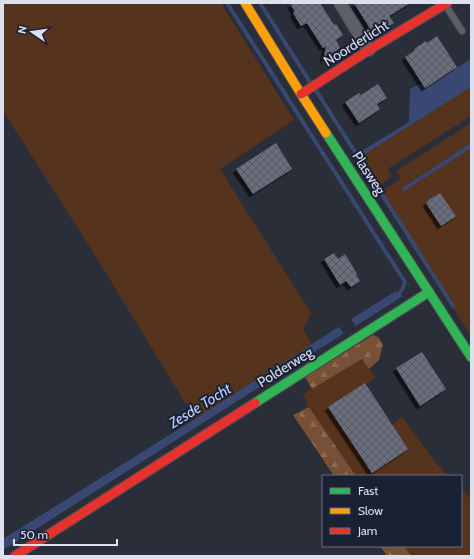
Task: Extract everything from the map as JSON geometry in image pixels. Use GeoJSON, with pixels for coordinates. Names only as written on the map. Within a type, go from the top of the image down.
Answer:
{"type":"FeatureCollection","features":[{"type":"Feature","properties":{"kind":"street","name":"Plasweg"},"geometry":{"type":"LineString","coordinates":[[245,3],[301,94],[471,357]]}},
{"type":"Feature","properties":{"kind":"street"},"geometry":{"type":"LineString","coordinates":[[340,3],[369,50]]}},
{"type":"Feature","properties":{"kind":"street","name":"Noorderlicht"},"geometry":{"type":"LineString","coordinates":[[301,94],[445,3]]}},
{"type":"Feature","properties":{"kind":"street","name":"Polderweg"},"geometry":{"type":"LineString","coordinates":[[15,556],[429,292]]}},
{"type":"Feature","properties":{"kind":"lane"},"geometry":{"type":"LineString","coordinates":[[445,3],[462,31]]}},
{"type":"Feature","properties":{"kind":"shaded area"},"geometry":{"type":"Polygon","coordinates":[[[3,3],[221,3],[294,120],[220,169],[311,313],[303,330],[312,344],[195,419],[93,252],[3,111],[3,3]]]}},
{"type":"Feature","properties":{"kind":"shaded area"},"geometry":{"type":"Polygon","coordinates":[[[471,87],[471,116],[389,168],[388,170],[391,177],[379,185],[377,179],[362,156],[471,87]]]}},
{"type":"Feature","properties":{"kind":"shaded area"},"geometry":{"type":"Polygon","coordinates":[[[471,123],[471,143],[402,188],[403,190],[471,146],[471,336],[385,201],[387,200],[381,192],[399,180],[398,170],[471,123]]]}},
{"type":"Feature","properties":{"kind":"shaded area"},"geometry":{"type":"Polygon","coordinates":[[[363,359],[375,378],[353,394],[379,434],[402,417],[436,463],[448,475],[355,475],[309,407],[303,394],[363,359]]]}},
{"type":"Feature","properties":{"kind":"shaded area"},"geometry":{"type":"Polygon","coordinates":[[[462,489],[471,498],[471,556],[411,556],[405,547],[462,547],[462,489]]]}},
{"type":"Feature","properties":{"kind":"green space"},"geometry":{"type":"Polygon","coordinates":[[[373,335],[378,337],[383,344],[379,360],[369,369],[362,359],[312,389],[305,377],[373,335]]]}},
{"type":"Feature","properties":{"kind":"green space"},"geometry":{"type":"Polygon","coordinates":[[[309,407],[355,475],[333,475],[293,415],[309,407]]]}},
{"type":"Feature","properties":{"kind":"green space"},"geometry":{"type":"Polygon","coordinates":[[[381,547],[405,547],[411,556],[387,556],[381,547]]]}},
{"type":"Feature","properties":{"kind":"water"},"geometry":{"type":"Polygon","coordinates":[[[471,59],[471,87],[362,156],[360,152],[409,122],[410,89],[421,83],[425,88],[471,59]]]}},
{"type":"Feature","properties":{"kind":"water"},"geometry":{"type":"Polygon","coordinates":[[[471,143],[471,148],[404,191],[402,190],[402,188],[471,143]]]}},
{"type":"Feature","properties":{"kind":"water"},"geometry":{"type":"Polygon","coordinates":[[[396,291],[403,296],[3,550],[3,539],[396,291]]]}},
{"type":"Feature","properties":{"kind":"pier"},"geometry":{"type":"Polygon","coordinates":[[[350,317],[357,328],[345,336],[338,325],[350,317]]]}},
{"type":"Feature","properties":{"kind":"building"},"geometry":{"type":"Polygon","coordinates":[[[290,3],[320,3],[334,25],[336,24],[343,35],[336,40],[340,48],[323,60],[326,46],[323,48],[307,23],[301,26],[293,13],[295,12],[290,3]]]}},
{"type":"Feature","properties":{"kind":"building"},"geometry":{"type":"Polygon","coordinates":[[[354,3],[410,3],[389,16],[394,23],[374,35],[354,3]]]}},
{"type":"Feature","properties":{"kind":"building"},"geometry":{"type":"Polygon","coordinates":[[[437,36],[457,67],[425,88],[405,57],[426,41],[427,43],[437,36]]]}},
{"type":"Feature","properties":{"kind":"building"},"geometry":{"type":"Polygon","coordinates":[[[378,84],[387,98],[377,104],[380,109],[359,123],[345,102],[359,93],[361,95],[378,84]]]}},
{"type":"Feature","properties":{"kind":"building"},"geometry":{"type":"Polygon","coordinates":[[[276,143],[292,169],[253,194],[236,169],[276,143]]]}},
{"type":"Feature","properties":{"kind":"building"},"geometry":{"type":"Polygon","coordinates":[[[440,193],[456,216],[441,226],[426,203],[440,193]]]}},
{"type":"Feature","properties":{"kind":"building"},"geometry":{"type":"Polygon","coordinates":[[[334,253],[338,259],[345,254],[360,281],[351,287],[346,281],[340,285],[324,259],[334,253]]]}},
{"type":"Feature","properties":{"kind":"building"},"geometry":{"type":"Polygon","coordinates":[[[422,352],[446,389],[420,406],[396,368],[422,352]]]}},
{"type":"Feature","properties":{"kind":"building"},"geometry":{"type":"Polygon","coordinates":[[[365,383],[408,449],[372,473],[328,407],[365,383]]]}},
{"type":"Feature","properties":{"kind":"waterway"},"geometry":{"type":"LineString","coordinates":[[227,3],[405,282],[402,290],[395,296]]}},
{"type":"Feature","properties":{"kind":"waterway"},"geometry":{"type":"LineString","coordinates":[[260,3],[310,82]]}},
{"type":"Feature","properties":{"kind":"waterway"},"geometry":{"type":"LineString","coordinates":[[315,89],[453,306]]}},
{"type":"Feature","properties":{"kind":"traffic: fast"},"geometry":{"type":"LineString","coordinates":[[326,133],[471,357]]}},
{"type":"Feature","properties":{"kind":"traffic: fast"},"geometry":{"type":"LineString","coordinates":[[255,403],[429,292]]}},
{"type":"Feature","properties":{"kind":"traffic: slow"},"geometry":{"type":"LineString","coordinates":[[245,3],[326,133]]}},
{"type":"Feature","properties":{"kind":"traffic: jam"},"geometry":{"type":"LineString","coordinates":[[301,94],[369,50],[447,3]]}},
{"type":"Feature","properties":{"kind":"traffic: jam"},"geometry":{"type":"LineString","coordinates":[[15,556],[255,403]]}},
{"type":"Feature","properties":{"kind":"water label","name":"Zesde Tocht"},"geometry":{"type":"Point","coordinates":[200,406]}}]}
